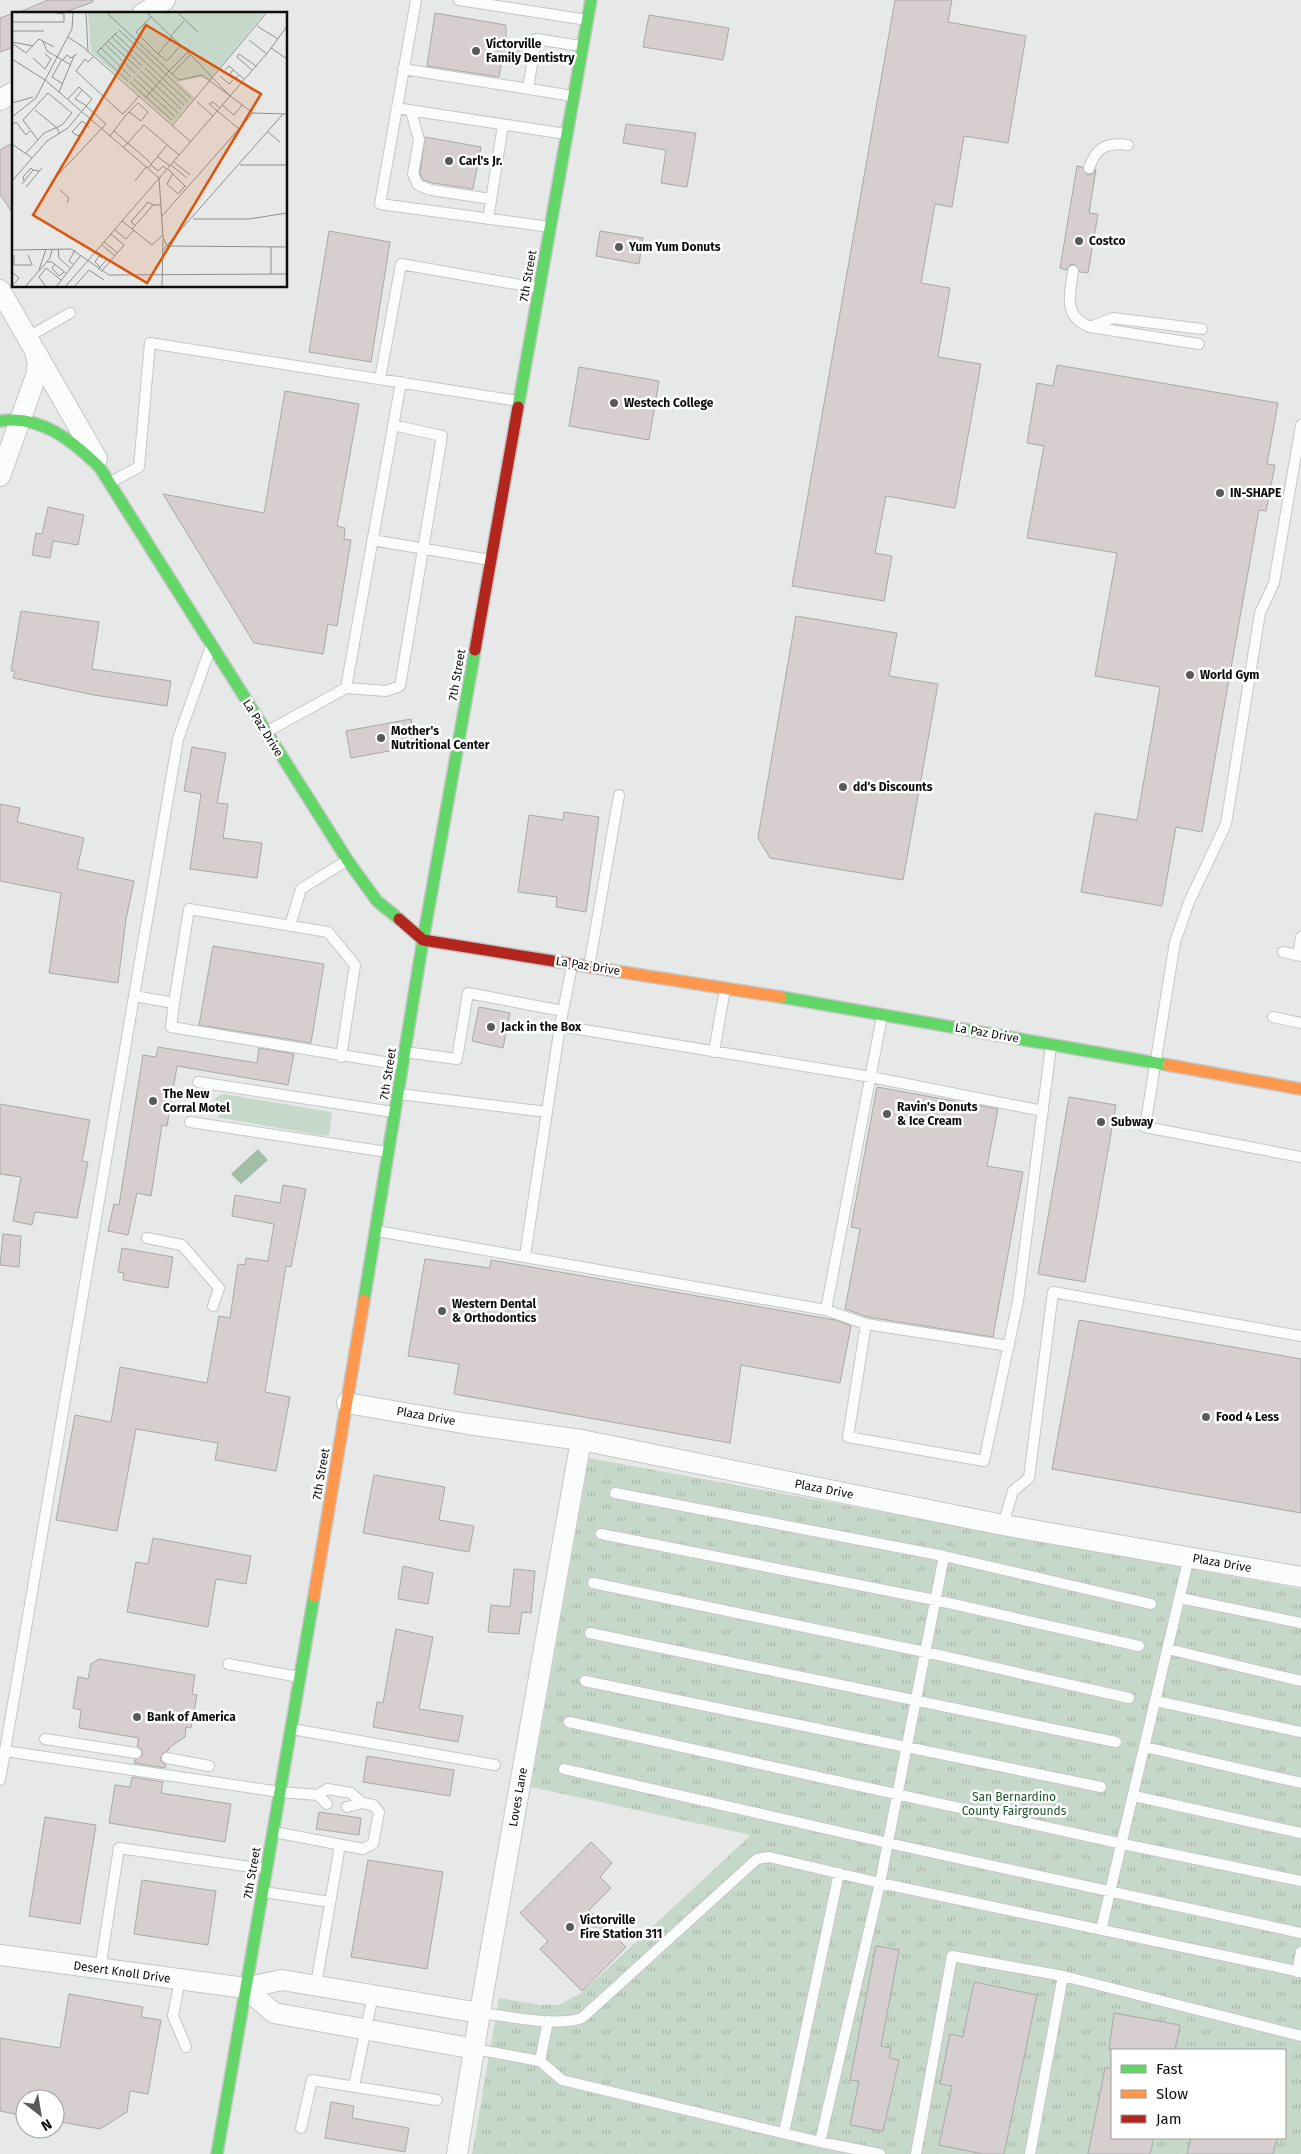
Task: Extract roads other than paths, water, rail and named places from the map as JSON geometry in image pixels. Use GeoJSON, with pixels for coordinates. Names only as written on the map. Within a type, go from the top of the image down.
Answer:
{"type":"FeatureCollection","features":[{"type":"Feature","properties":{"kind":"main road","name":"7th Street"},"geometry":{"type":"LineString","coordinates":[[217,2154],[347,1403],[423,940],[591,0]]}},
{"type":"Feature","properties":{"kind":"main road","name":"La Paz Drive"},"geometry":{"type":"LineString","coordinates":[[10,420],[64,437],[88,455],[111,482],[266,732],[376,902],[423,940],[882,1015],[1301,1089]]}},
{"type":"Feature","properties":{"kind":"street"},"geometry":{"type":"LineString","coordinates":[[145,12],[165,0]]}},
{"type":"Feature","properties":{"kind":"street"},"geometry":{"type":"LineString","coordinates":[[0,100],[12,93]]}},
{"type":"Feature","properties":{"kind":"street","name":"La Paz Drive"},"geometry":{"type":"LineString","coordinates":[[0,290],[111,482]]}},
{"type":"Feature","properties":{"kind":"street","name":"La Paz Drive"},"geometry":{"type":"LineString","coordinates":[[10,420],[36,376],[38,363],[30,341]]}},
{"type":"Feature","properties":{"kind":"street"},"geometry":{"type":"LineString","coordinates":[[0,476],[10,420]]}},
{"type":"Feature","properties":{"kind":"street","name":"Plaza Drive"},"geometry":{"type":"LineString","coordinates":[[347,1403],[468,1424],[582,1440],[1003,1525],[1301,1577]]}},
{"type":"Feature","properties":{"kind":"street","name":"Loves Lane"},"geometry":{"type":"LineString","coordinates":[[457,2154],[480,2013],[582,1440]]}},
{"type":"Feature","properties":{"kind":"street","name":"Desert Knoll Drive"},"geometry":{"type":"LineString","coordinates":[[0,1955],[245,1988],[282,1980],[480,2013]]}},
{"type":"Feature","properties":{"kind":"street"},"geometry":{"type":"LineString","coordinates":[[245,1988],[274,2013],[475,2050]]}},
{"type":"Feature","properties":{"kind":"lane"},"geometry":{"type":"LineString","coordinates":[[416,0],[380,204],[551,228]]}},
{"type":"Feature","properties":{"kind":"lane"},"geometry":{"type":"LineString","coordinates":[[459,0],[588,20]]}},
{"type":"Feature","properties":{"kind":"lane"},"geometry":{"type":"LineString","coordinates":[[528,89],[536,38],[583,47]]}},
{"type":"Feature","properties":{"kind":"lane"},"geometry":{"type":"LineString","coordinates":[[403,69],[574,96]]}},
{"type":"Feature","properties":{"kind":"lane"},"geometry":{"type":"LineString","coordinates":[[396,108],[567,135]]}},
{"type":"Feature","properties":{"kind":"lane"},"geometry":{"type":"LineString","coordinates":[[411,111],[419,140],[413,174],[418,185],[431,190],[491,198]]}},
{"type":"Feature","properties":{"kind":"lane"},"geometry":{"type":"LineString","coordinates":[[488,219],[502,125]]}},
{"type":"Feature","properties":{"kind":"lane"},"geometry":{"type":"LineString","coordinates":[[1089,168],[1093,156],[1101,147],[1113,143],[1128,145]]}},
{"type":"Feature","properties":{"kind":"lane"},"geometry":{"type":"LineString","coordinates":[[380,379],[401,264],[540,288]]}},
{"type":"Feature","properties":{"kind":"lane"},"geometry":{"type":"LineString","coordinates":[[1073,271],[1069,300],[1072,314],[1079,322],[1090,327],[1199,344]]}},
{"type":"Feature","properties":{"kind":"lane"},"geometry":{"type":"LineString","coordinates":[[30,341],[70,313]]}},
{"type":"Feature","properties":{"kind":"lane"},"geometry":{"type":"LineString","coordinates":[[1090,327],[1113,318],[1202,329]]}},
{"type":"Feature","properties":{"kind":"lane"},"geometry":{"type":"LineString","coordinates":[[111,482],[139,467],[150,343],[520,401]]}},
{"type":"Feature","properties":{"kind":"lane"},"geometry":{"type":"LineString","coordinates":[[346,688],[401,382]]}},
{"type":"Feature","properties":{"kind":"lane"},"geometry":{"type":"LineString","coordinates":[[266,732],[346,688],[386,690],[400,686],[442,436],[393,425]]}},
{"type":"Feature","properties":{"kind":"lane"},"geometry":{"type":"LineString","coordinates":[[1301,425],[1274,582],[1260,612],[1226,824],[1189,902],[1175,942],[1157,1063],[1145,1127],[1301,1157]]}},
{"type":"Feature","properties":{"kind":"lane"},"geometry":{"type":"LineString","coordinates":[[372,540],[492,560]]}},
{"type":"Feature","properties":{"kind":"lane"},"geometry":{"type":"LineString","coordinates":[[0,1780],[178,739],[212,645]]}},
{"type":"Feature","properties":{"kind":"lane"},"geometry":{"type":"LineString","coordinates":[[589,967],[619,795]]}},
{"type":"Feature","properties":{"kind":"lane"},"geometry":{"type":"LineString","coordinates":[[290,926],[301,890],[348,860]]}},
{"type":"Feature","properties":{"kind":"lane"},"geometry":{"type":"LineString","coordinates":[[341,1057],[355,965],[328,932],[189,909],[171,1028],[341,1057],[403,1065]]}},
{"type":"Feature","properties":{"kind":"lane"},"geometry":{"type":"LineString","coordinates":[[1283,952],[1299,955],[1301,937]]}},
{"type":"Feature","properties":{"kind":"lane"},"geometry":{"type":"LineString","coordinates":[[525,1256],[560,1026],[572,964]]}},
{"type":"Feature","properties":{"kind":"lane"},"geometry":{"type":"LineString","coordinates":[[714,1052],[725,989]]}},
{"type":"Feature","properties":{"kind":"lane"},"geometry":{"type":"LineString","coordinates":[[405,1052],[457,1059],[468,993],[563,1012]]}},
{"type":"Feature","properties":{"kind":"lane"},"geometry":{"type":"LineString","coordinates":[[134,996],[174,1004]]}},
{"type":"Feature","properties":{"kind":"lane"},"geometry":{"type":"LineString","coordinates":[[826,1310],[882,1015]]}},
{"type":"Feature","properties":{"kind":"lane"},"geometry":{"type":"LineString","coordinates":[[1273,1018],[1301,1023]]}},
{"type":"Feature","properties":{"kind":"lane"},"geometry":{"type":"LineString","coordinates":[[560,1026],[870,1077],[1042,1112]]}},
{"type":"Feature","properties":{"kind":"lane"},"geometry":{"type":"LineString","coordinates":[[866,1324],[848,1438],[984,1461],[1018,1301],[1051,1045]]}},
{"type":"Feature","properties":{"kind":"lane"},"geometry":{"type":"LineString","coordinates":[[198,1082],[396,1113]]}},
{"type":"Feature","properties":{"kind":"lane"},"geometry":{"type":"LineString","coordinates":[[399,1094],[547,1112]]}},
{"type":"Feature","properties":{"kind":"lane"},"geometry":{"type":"LineString","coordinates":[[190,1122],[389,1152]]}},
{"type":"Feature","properties":{"kind":"lane"},"geometry":{"type":"LineString","coordinates":[[376,1230],[826,1310],[866,1324],[1008,1346]]}},
{"type":"Feature","properties":{"kind":"lane"},"geometry":{"type":"LineString","coordinates":[[147,1238],[182,1245],[219,1288],[213,1306]]}},
{"type":"Feature","properties":{"kind":"lane"},"geometry":{"type":"LineString","coordinates":[[1003,1525],[1013,1491],[1029,1478],[1053,1292],[1301,1336]]}},
{"type":"Feature","properties":{"kind":"lane"},"geometry":{"type":"LineString","coordinates":[[615,1493],[944,1556],[1151,1604]]}},
{"type":"Feature","properties":{"kind":"lane"},"geometry":{"type":"LineString","coordinates":[[602,1534],[935,1600],[1139,1646]]}},
{"type":"Feature","properties":{"kind":"lane"},"geometry":{"type":"LineString","coordinates":[[820,2142],[880,1883],[944,1556]]}},
{"type":"Feature","properties":{"kind":"lane"},"geometry":{"type":"LineString","coordinates":[[1101,1930],[1123,1844],[1189,1557]]}},
{"type":"Feature","properties":{"kind":"lane"},"geometry":{"type":"LineString","coordinates":[[593,1583],[925,1652],[1129,1698]]}},
{"type":"Feature","properties":{"kind":"lane"},"geometry":{"type":"LineString","coordinates":[[1180,1598],[1301,1623]]}},
{"type":"Feature","properties":{"kind":"lane"},"geometry":{"type":"LineString","coordinates":[[590,1633],[1116,1742]]}},
{"type":"Feature","properties":{"kind":"lane"},"geometry":{"type":"LineString","coordinates":[[1168,1649],[1301,1681]]}},
{"type":"Feature","properties":{"kind":"lane"},"geometry":{"type":"LineString","coordinates":[[228,1664],[300,1677]]}},
{"type":"Feature","properties":{"kind":"lane"},"geometry":{"type":"LineString","coordinates":[[585,1681],[1101,1787]]}},
{"type":"Feature","properties":{"kind":"lane"},"geometry":{"type":"LineString","coordinates":[[1156,1701],[1301,1732]]}},
{"type":"Feature","properties":{"kind":"lane"},"geometry":{"type":"LineString","coordinates":[[569,1722],[1123,1844],[1301,1881]]}},
{"type":"Feature","properties":{"kind":"lane"},"geometry":{"type":"LineString","coordinates":[[291,1729],[495,1765]]}},
{"type":"Feature","properties":{"kind":"lane"},"geometry":{"type":"LineString","coordinates":[[45,1739],[136,1753]]}},
{"type":"Feature","properties":{"kind":"lane"},"geometry":{"type":"LineString","coordinates":[[1145,1747],[1301,1783]]}},
{"type":"Feature","properties":{"kind":"lane"},"geometry":{"type":"LineString","coordinates":[[5,1751],[280,1792],[318,1795],[327,1789],[351,1793],[362,1802],[373,1805],[379,1812],[372,1844],[362,1849],[273,1832]]}},
{"type":"Feature","properties":{"kind":"lane"},"geometry":{"type":"LineString","coordinates":[[166,1758],[209,1766]]}},
{"type":"Feature","properties":{"kind":"lane"},"geometry":{"type":"LineString","coordinates":[[564,1769],[888,1843],[1301,1933]]}},
{"type":"Feature","properties":{"kind":"lane"},"geometry":{"type":"LineString","coordinates":[[318,1795],[327,1804]]}},
{"type":"Feature","properties":{"kind":"lane"},"geometry":{"type":"LineString","coordinates":[[1134,1796],[1301,1833]]}},
{"type":"Feature","properties":{"kind":"lane"},"geometry":{"type":"LineString","coordinates":[[348,1807],[362,1802]]}},
{"type":"Feature","properties":{"kind":"lane"},"geometry":{"type":"LineString","coordinates":[[316,1986],[340,1845]]}},
{"type":"Feature","properties":{"kind":"lane"},"geometry":{"type":"LineString","coordinates":[[100,1968],[118,1848],[266,1870]]}},
{"type":"Feature","properties":{"kind":"lane"},"geometry":{"type":"LineString","coordinates":[[480,2013],[548,2021],[570,2022],[582,2018],[758,1859],[769,1857],[880,1883],[1299,1972],[1301,1952]]}},
{"type":"Feature","properties":{"kind":"lane"},"geometry":{"type":"LineString","coordinates":[[784,2133],[839,1872]]}},
{"type":"Feature","properties":{"kind":"lane"},"geometry":{"type":"LineString","coordinates":[[263,1891],[330,1902]]}},
{"type":"Feature","properties":{"kind":"lane"},"geometry":{"type":"LineString","coordinates":[[916,2154],[952,1956],[1063,1976],[1301,2036]]}},
{"type":"Feature","properties":{"kind":"lane"},"geometry":{"type":"LineString","coordinates":[[1030,2154],[1063,1976]]}},
{"type":"Feature","properties":{"kind":"lane"},"geometry":{"type":"LineString","coordinates":[[180,1979],[173,2016],[186,2047]]}},
{"type":"Feature","properties":{"kind":"lane"},"geometry":{"type":"LineString","coordinates":[[354,2086],[373,1995]]}},
{"type":"Feature","properties":{"kind":"lane"},"geometry":{"type":"LineString","coordinates":[[540,2061],[548,2021]]}},
{"type":"Feature","properties":{"kind":"lane"},"geometry":{"type":"LineString","coordinates":[[475,2050],[540,2061],[562,2080],[820,2142],[880,2154]]}},
{"type":"Feature","properties":{"kind":"lane"},"geometry":{"type":"LineString","coordinates":[[302,2128],[312,2080],[437,2100]]}},
{"type":"Feature","properties":{"kind":"place","name":"Victorville Family Dentistry"},"geometry":{"type":"Point","coordinates":[476,51]}},
{"type":"Feature","properties":{"kind":"place","name":"Carl's Jr."},"geometry":{"type":"Point","coordinates":[449,161]}},
{"type":"Feature","properties":{"kind":"place","name":"Costco"},"geometry":{"type":"Point","coordinates":[1079,241]}},
{"type":"Feature","properties":{"kind":"place","name":"Yum Yum Donuts"},"geometry":{"type":"Point","coordinates":[619,247]}},
{"type":"Feature","properties":{"kind":"place","name":"Westech College"},"geometry":{"type":"Point","coordinates":[614,403]}},
{"type":"Feature","properties":{"kind":"place","name":"IN-SHAPE"},"geometry":{"type":"Point","coordinates":[1220,493]}},
{"type":"Feature","properties":{"kind":"place","name":"World Gym"},"geometry":{"type":"Point","coordinates":[1190,675]}},
{"type":"Feature","properties":{"kind":"place","name":"Mother's Nutritional Center"},"geometry":{"type":"Point","coordinates":[381,738]}},
{"type":"Feature","properties":{"kind":"place","name":"dd's Discounts"},"geometry":{"type":"Point","coordinates":[843,787]}},
{"type":"Feature","properties":{"kind":"place","name":"Jack in the Box"},"geometry":{"type":"Point","coordinates":[491,1027]}},
{"type":"Feature","properties":{"kind":"place","name":"The New Corral Motel"},"geometry":{"type":"Point","coordinates":[153,1101]}},
{"type":"Feature","properties":{"kind":"place","name":"Ravin's Donuts & Ice Cream"},"geometry":{"type":"Point","coordinates":[887,1114]}},
{"type":"Feature","properties":{"kind":"place","name":"Subway"},"geometry":{"type":"Point","coordinates":[1101,1122]}},
{"type":"Feature","properties":{"kind":"place","name":"Western Dental & Orthodontics"},"geometry":{"type":"Point","coordinates":[442,1311]}},
{"type":"Feature","properties":{"kind":"place","name":"Food 4 Less"},"geometry":{"type":"Point","coordinates":[1206,1417]}},
{"type":"Feature","properties":{"kind":"place","name":"Bank of America"},"geometry":{"type":"Point","coordinates":[137,1717]}},
{"type":"Feature","properties":{"kind":"place","name":"Victorville Fire Station 311"},"geometry":{"type":"Point","coordinates":[570,1927]}},
{"type":"Feature","properties":{"kind":"park label","name":"San Bernardino County Fairgrounds"},"geometry":{"type":"Point","coordinates":[1014,1804]}}]}
